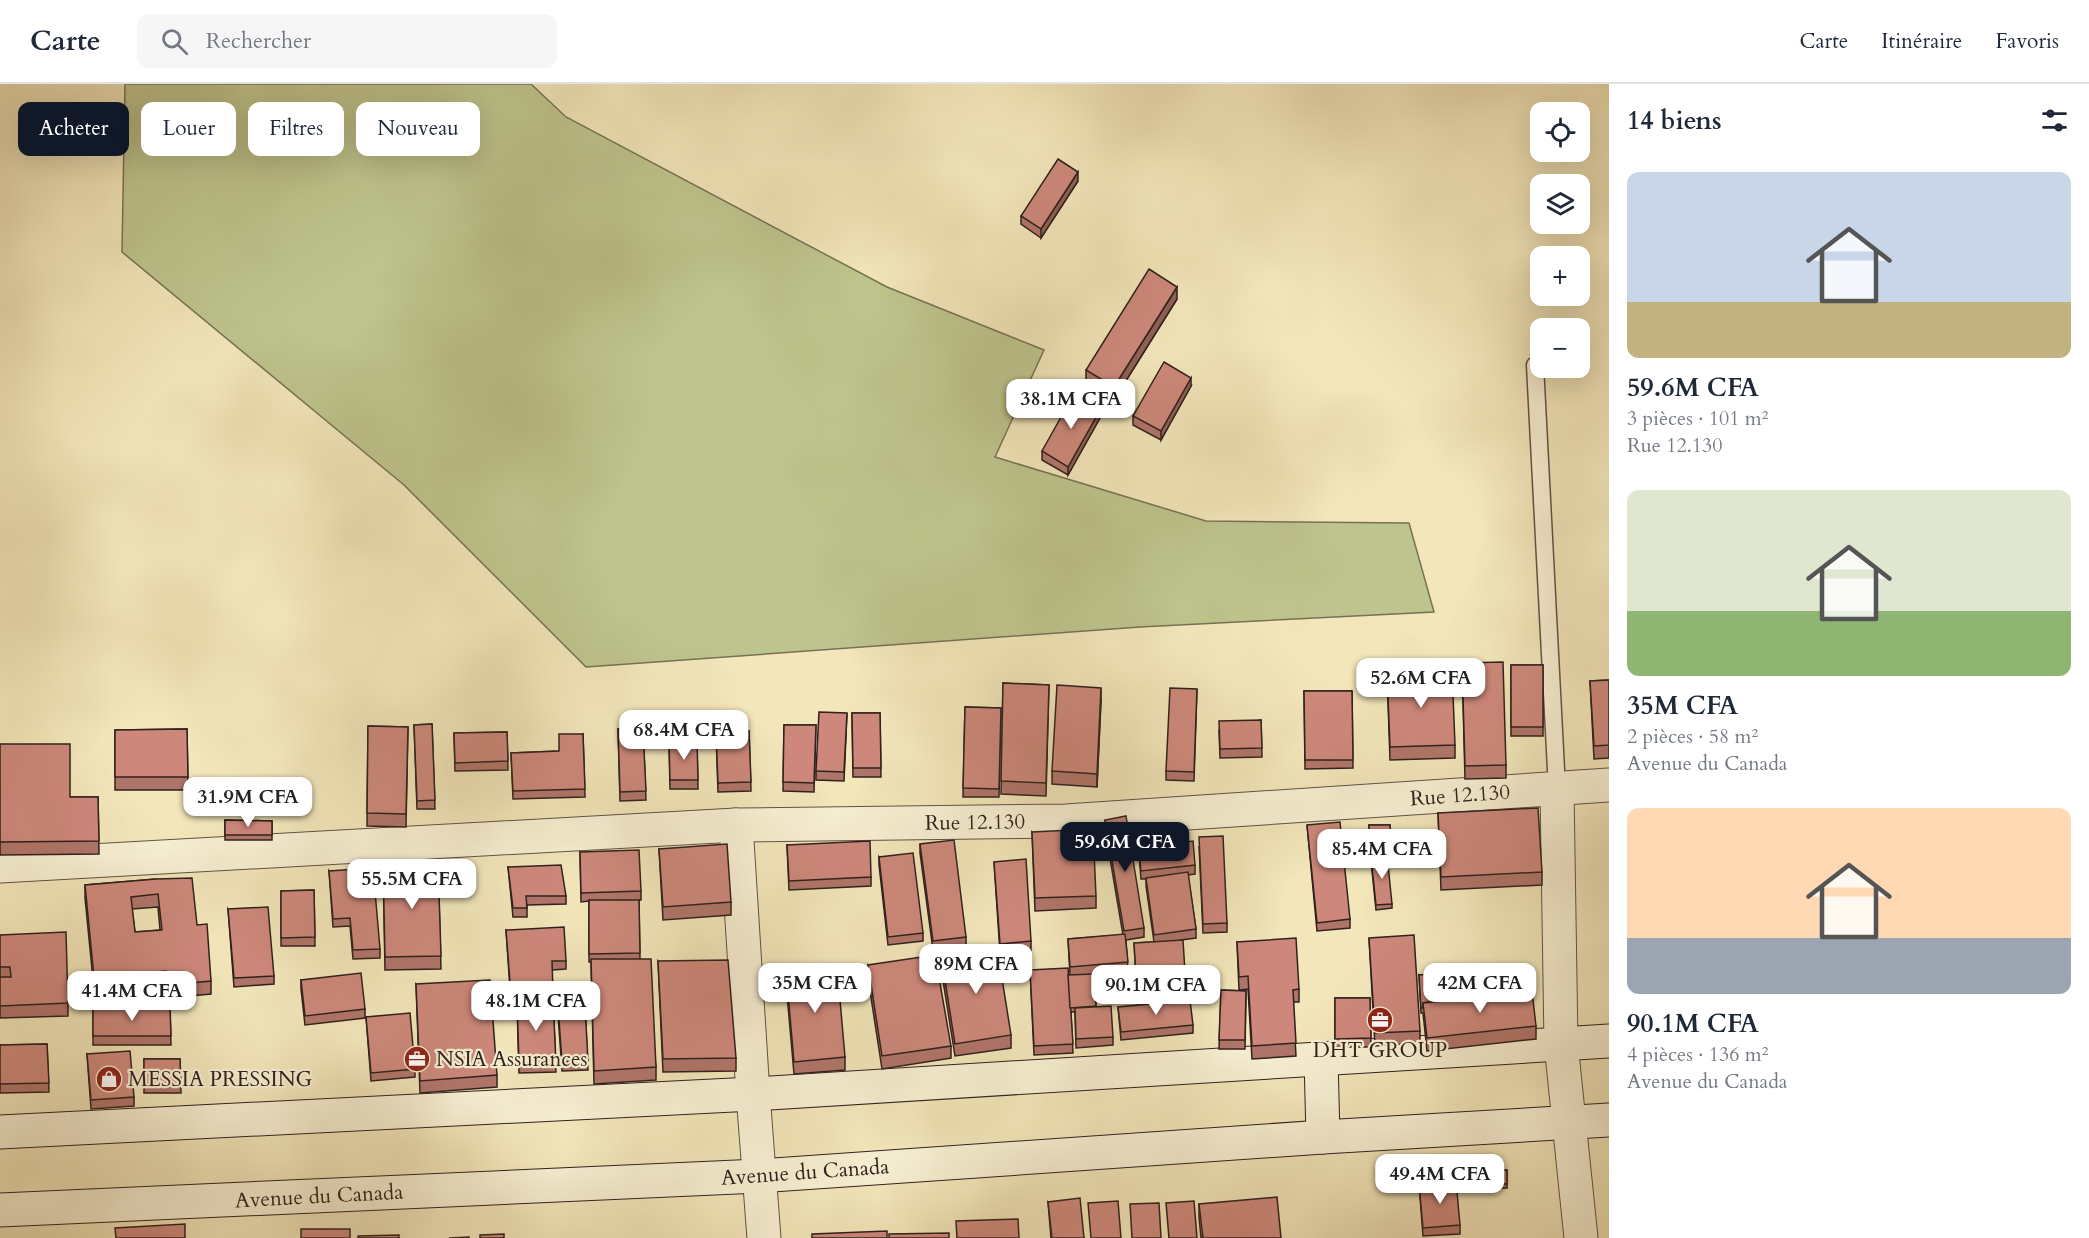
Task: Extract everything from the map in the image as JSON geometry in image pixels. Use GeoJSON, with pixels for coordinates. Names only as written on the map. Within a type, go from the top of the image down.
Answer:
{"type":"FeatureCollection","features":[{"type":"Feature","properties":{"kind":"main road","name":"Rue 12.130"},"geometry":{"type":"LineString","coordinates":[[0,866],[736,825],[1066,821],[1609,785]]}},
{"type":"Feature","properties":{"kind":"main road"},"geometry":{"type":"LineString","coordinates":[[1557,789],[1561,1044],[1581,1238]]}},
{"type":"Feature","properties":{"kind":"main road"},"geometry":{"type":"LineString","coordinates":[[736,825],[753,1094],[765,1238]]}},
{"type":"Feature","properties":{"kind":"main road"},"geometry":{"type":"LineString","coordinates":[[0,1132],[753,1094],[1609,1041]]}},
{"type":"Feature","properties":{"kind":"main road"},"geometry":{"type":"LineString","coordinates":[[1321,1058],[1323,1137]]}},
{"type":"Feature","properties":{"kind":"main road","name":"Avenue du Canada"},"geometry":{"type":"LineString","coordinates":[[0,1210],[759,1176],[1323,1137],[1609,1120]]}},
{"type":"Feature","properties":{"kind":"lane"},"geometry":{"type":"LineString","coordinates":[[1536,378],[1557,789]]}},
{"type":"Feature","properties":{"kind":"green space"},"geometry":{"type":"Polygon","coordinates":[[[125,84],[531,84],[566,117],[887,287],[1044,350],[995,457],[1206,521],[1409,523],[1434,612],[1140,627],[586,667],[404,485],[122,252],[124,156],[129,156],[129,102],[125,102],[125,84]]]}},
{"type":"Feature","properties":{"kind":"building"},"geometry":{"type":"Polygon","coordinates":[[[1058,159],[1078,172],[1041,229],[1021,216],[1058,159]]]}},
{"type":"Feature","properties":{"kind":"building"},"geometry":{"type":"Polygon","coordinates":[[[1149,269],[1177,287],[1114,387],[1086,370],[1149,269]]]}},
{"type":"Feature","properties":{"kind":"building"},"geometry":{"type":"Polygon","coordinates":[[[1164,362],[1191,378],[1161,431],[1133,416],[1164,362]]]}},
{"type":"Feature","properties":{"kind":"building"},"geometry":{"type":"Polygon","coordinates":[[[1074,394],[1100,410],[1068,467],[1042,451],[1074,394]]]}},
{"type":"Feature","properties":{"kind":"building"},"geometry":{"type":"Polygon","coordinates":[[[1503,662],[1506,765],[1465,766],[1462,663],[1503,662]]]}},
{"type":"Feature","properties":{"kind":"building"},"geometry":{"type":"Polygon","coordinates":[[[1511,665],[1543,665],[1543,727],[1511,727],[1511,665]]]}},
{"type":"Feature","properties":{"kind":"building"},"geometry":{"type":"Polygon","coordinates":[[[1452,670],[1455,745],[1390,747],[1387,673],[1452,670]]]}},
{"type":"Feature","properties":{"kind":"building"},"geometry":{"type":"Polygon","coordinates":[[[1609,680],[1609,745],[1594,746],[1590,681],[1609,680]]]}},
{"type":"Feature","properties":{"kind":"building"},"geometry":{"type":"Polygon","coordinates":[[[1003,683],[1049,685],[1046,783],[1001,781],[1003,683]]]}},
{"type":"Feature","properties":{"kind":"building"},"geometry":{"type":"Polygon","coordinates":[[[1057,685],[1101,688],[1097,774],[1052,771],[1057,685]]]}},
{"type":"Feature","properties":{"kind":"building"},"geometry":{"type":"Polygon","coordinates":[[[1170,688],[1197,689],[1194,772],[1166,771],[1170,688]]]}},
{"type":"Feature","properties":{"kind":"building"},"geometry":{"type":"Polygon","coordinates":[[[1304,691],[1352,691],[1353,760],[1305,760],[1304,691]]]}},
{"type":"Feature","properties":{"kind":"building"},"geometry":{"type":"Polygon","coordinates":[[[965,707],[1001,708],[999,789],[963,788],[965,707]]]}},
{"type":"Feature","properties":{"kind":"building"},"geometry":{"type":"Polygon","coordinates":[[[819,712],[847,713],[844,772],[816,771],[819,712]]]}},
{"type":"Feature","properties":{"kind":"building"},"geometry":{"type":"Polygon","coordinates":[[[852,713],[880,713],[881,768],[853,768],[852,713]]]}},
{"type":"Feature","properties":{"kind":"building"},"geometry":{"type":"Polygon","coordinates":[[[1261,720],[1262,748],[1220,749],[1219,721],[1261,720]]]}},
{"type":"Feature","properties":{"kind":"building"},"geometry":{"type":"Polygon","coordinates":[[[432,724],[435,800],[417,801],[414,725],[432,724]]]}},
{"type":"Feature","properties":{"kind":"building"},"geometry":{"type":"Polygon","coordinates":[[[784,725],[816,725],[814,783],[783,782],[784,725]]]}},
{"type":"Feature","properties":{"kind":"building"},"geometry":{"type":"Polygon","coordinates":[[[368,726],[408,727],[406,814],[367,813],[368,726]]]}},
{"type":"Feature","properties":{"kind":"building"},"geometry":{"type":"Polygon","coordinates":[[[187,729],[188,777],[115,777],[115,730],[187,729]]]}},
{"type":"Feature","properties":{"kind":"building"},"geometry":{"type":"Polygon","coordinates":[[[618,729],[643,729],[646,791],[620,792],[618,729]]]}},
{"type":"Feature","properties":{"kind":"building"},"geometry":{"type":"Polygon","coordinates":[[[749,731],[751,782],[718,783],[716,732],[749,731]]]}},
{"type":"Feature","properties":{"kind":"building"},"geometry":{"type":"Polygon","coordinates":[[[507,732],[508,761],[455,763],[454,733],[507,732]]]}},
{"type":"Feature","properties":{"kind":"building"},"geometry":{"type":"Polygon","coordinates":[[[559,734],[583,734],[585,789],[513,791],[511,753],[559,751],[559,734]]]}},
{"type":"Feature","properties":{"kind":"building"},"geometry":{"type":"Polygon","coordinates":[[[669,742],[697,742],[698,780],[670,780],[669,742]]]}},
{"type":"Feature","properties":{"kind":"building"},"geometry":{"type":"Polygon","coordinates":[[[0,744],[70,744],[70,797],[98,797],[99,841],[0,842],[0,744]]]}},
{"type":"Feature","properties":{"kind":"building"},"geometry":{"type":"Polygon","coordinates":[[[1538,808],[1542,872],[1441,877],[1438,813],[1538,808]]]}},
{"type":"Feature","properties":{"kind":"building"},"geometry":{"type":"Polygon","coordinates":[[[1126,816],[1144,928],[1124,931],[1105,820],[1126,816]]]}},
{"type":"Feature","properties":{"kind":"building"},"geometry":{"type":"Polygon","coordinates":[[[225,820],[272,821],[272,835],[225,835],[225,820]]]}},
{"type":"Feature","properties":{"kind":"building"},"geometry":{"type":"Polygon","coordinates":[[[1340,822],[1350,919],[1317,923],[1307,825],[1340,822]]]}},
{"type":"Feature","properties":{"kind":"building"},"geometry":{"type":"Polygon","coordinates":[[[1369,825],[1390,825],[1391,850],[1370,850],[1369,825]]]}},
{"type":"Feature","properties":{"kind":"building"},"geometry":{"type":"Polygon","coordinates":[[[1093,829],[1096,896],[1035,898],[1032,832],[1093,829]]]}},
{"type":"Feature","properties":{"kind":"building"},"geometry":{"type":"Polygon","coordinates":[[[1169,829],[1171,844],[1193,841],[1195,865],[1141,871],[1137,833],[1169,829]]]}},
{"type":"Feature","properties":{"kind":"building"},"geometry":{"type":"Polygon","coordinates":[[[1223,836],[1227,923],[1203,924],[1199,837],[1223,836]]]}},
{"type":"Feature","properties":{"kind":"building"},"geometry":{"type":"Polygon","coordinates":[[[954,840],[966,937],[933,941],[920,844],[954,840]]]}},
{"type":"Feature","properties":{"kind":"building"},"geometry":{"type":"Polygon","coordinates":[[[870,841],[871,877],[789,881],[787,845],[870,841]]]}},
{"type":"Feature","properties":{"kind":"building"},"geometry":{"type":"Polygon","coordinates":[[[727,844],[731,902],[663,907],[659,849],[727,844]]]}},
{"type":"Feature","properties":{"kind":"building"},"geometry":{"type":"Polygon","coordinates":[[[639,850],[641,891],[581,893],[580,852],[639,850]]]}},
{"type":"Feature","properties":{"kind":"building"},"geometry":{"type":"Polygon","coordinates":[[[913,853],[923,933],[888,937],[879,857],[913,853]]]}},
{"type":"Feature","properties":{"kind":"building"},"geometry":{"type":"Polygon","coordinates":[[[1387,855],[1392,904],[1376,905],[1371,857],[1387,855]]]}},
{"type":"Feature","properties":{"kind":"building"},"geometry":{"type":"Polygon","coordinates":[[[1026,859],[1031,941],[1000,944],[994,862],[1026,859]]]}},
{"type":"Feature","properties":{"kind":"building"},"geometry":{"type":"Polygon","coordinates":[[[438,862],[441,956],[385,957],[383,863],[438,862]]]}},
{"type":"Feature","properties":{"kind":"building"},"geometry":{"type":"Polygon","coordinates":[[[561,865],[566,896],[526,896],[527,908],[513,908],[508,867],[561,865]]]}},
{"type":"Feature","properties":{"kind":"building"},"geometry":{"type":"Polygon","coordinates":[[[373,868],[380,949],[353,950],[350,918],[333,919],[329,871],[373,868]]]}},
{"type":"Feature","properties":{"kind":"building"},"geometry":{"type":"Polygon","coordinates":[[[1188,872],[1196,929],[1154,935],[1146,878],[1188,872]]]}},
{"type":"Feature","properties":{"kind":"building"},"geometry":{"type":"Polygon","coordinates":[[[192,878],[197,925],[207,924],[211,981],[168,985],[166,971],[94,977],[85,885],[192,878]],[[158,894],[131,897],[135,932],[162,930],[158,894]]]}},
{"type":"Feature","properties":{"kind":"building"},"geometry":{"type":"Polygon","coordinates":[[[314,890],[315,937],[281,938],[281,891],[314,890]]]}},
{"type":"Feature","properties":{"kind":"building"},"geometry":{"type":"Polygon","coordinates":[[[589,900],[639,900],[640,953],[589,954],[589,900]]]}},
{"type":"Feature","properties":{"kind":"building"},"geometry":{"type":"Polygon","coordinates":[[[268,907],[274,976],[234,978],[228,909],[268,907]]]}},
{"type":"Feature","properties":{"kind":"building"},"geometry":{"type":"Polygon","coordinates":[[[564,927],[566,961],[552,961],[553,992],[511,995],[506,930],[564,927]]]}},
{"type":"Feature","properties":{"kind":"building"},"geometry":{"type":"Polygon","coordinates":[[[66,932],[68,1003],[0,1006],[0,977],[11,977],[10,967],[0,967],[0,935],[66,932]]]}},
{"type":"Feature","properties":{"kind":"building"},"geometry":{"type":"Polygon","coordinates":[[[1125,934],[1128,962],[1070,967],[1068,939],[1125,934]]]}},
{"type":"Feature","properties":{"kind":"building"},"geometry":{"type":"Polygon","coordinates":[[[1414,935],[1420,1031],[1375,1033],[1369,938],[1414,935]]]}},
{"type":"Feature","properties":{"kind":"building"},"geometry":{"type":"Polygon","coordinates":[[[1296,938],[1299,989],[1293,990],[1296,1043],[1252,1046],[1248,976],[1239,977],[1237,942],[1296,938]]]}},
{"type":"Feature","properties":{"kind":"building"},"geometry":{"type":"Polygon","coordinates":[[[1183,940],[1186,988],[1137,990],[1134,943],[1183,940]]]}},
{"type":"Feature","properties":{"kind":"building"},"geometry":{"type":"Polygon","coordinates":[[[997,947],[1011,1035],[955,1044],[941,955],[997,947]]]}},
{"type":"Feature","properties":{"kind":"building"},"geometry":{"type":"Polygon","coordinates":[[[935,955],[951,1046],[882,1056],[868,965],[935,955]]]}},
{"type":"Feature","properties":{"kind":"building"},"geometry":{"type":"Polygon","coordinates":[[[591,959],[651,959],[656,1067],[594,1071],[591,959]]]}},
{"type":"Feature","properties":{"kind":"building"},"geometry":{"type":"Polygon","coordinates":[[[728,960],[736,1058],[663,1059],[658,961],[728,960]]]}},
{"type":"Feature","properties":{"kind":"building"},"geometry":{"type":"Polygon","coordinates":[[[837,966],[845,1057],[794,1062],[786,970],[837,966]]]}},
{"type":"Feature","properties":{"kind":"building"},"geometry":{"type":"Polygon","coordinates":[[[1068,968],[1073,1044],[1034,1046],[1030,970],[1068,968]]]}},
{"type":"Feature","properties":{"kind":"building"},"geometry":{"type":"Polygon","coordinates":[[[361,973],[365,1009],[305,1016],[301,980],[361,973]]]}},
{"type":"Feature","properties":{"kind":"building"},"geometry":{"type":"Polygon","coordinates":[[[1442,973],[1444,1000],[1423,1003],[1423,1008],[1421,1008],[1419,975],[1442,973]]]}},
{"type":"Feature","properties":{"kind":"building"},"geometry":{"type":"Polygon","coordinates":[[[1094,974],[1096,1006],[1070,1008],[1068,975],[1094,974]]]}},
{"type":"Feature","properties":{"kind":"building"},"geometry":{"type":"Polygon","coordinates":[[[490,980],[497,1075],[420,1081],[416,984],[490,980]]]}},
{"type":"Feature","properties":{"kind":"building"},"geometry":{"type":"Polygon","coordinates":[[[585,986],[586,1003],[560,1005],[559,988],[585,986]]]}},
{"type":"Feature","properties":{"kind":"building"},"geometry":{"type":"Polygon","coordinates":[[[1221,990],[1246,991],[1245,1040],[1219,1040],[1221,990]]]}},
{"type":"Feature","properties":{"kind":"building"},"geometry":{"type":"Polygon","coordinates":[[[1532,991],[1536,1026],[1427,1038],[1423,1003],[1532,991]]]}},
{"type":"Feature","properties":{"kind":"building"},"geometry":{"type":"Polygon","coordinates":[[[1335,998],[1370,998],[1371,1038],[1335,1039],[1335,998]]]}},
{"type":"Feature","properties":{"kind":"building"},"geometry":{"type":"Polygon","coordinates":[[[553,999],[556,1063],[519,1064],[517,1000],[553,999]]]}},
{"type":"Feature","properties":{"kind":"building"},"geometry":{"type":"Polygon","coordinates":[[[1190,1000],[1193,1025],[1121,1032],[1118,1007],[1190,1000]]]}},
{"type":"Feature","properties":{"kind":"building"},"geometry":{"type":"Polygon","coordinates":[[[585,1005],[588,1061],[562,1062],[558,1006],[585,1005]]]}},
{"type":"Feature","properties":{"kind":"building"},"geometry":{"type":"Polygon","coordinates":[[[1111,1006],[1113,1037],[1076,1039],[1075,1008],[1111,1006]]]}},
{"type":"Feature","properties":{"kind":"building"},"geometry":{"type":"Polygon","coordinates":[[[93,1008],[170,1008],[171,1036],[93,1036],[93,1008]]]}},
{"type":"Feature","properties":{"kind":"building"},"geometry":{"type":"Polygon","coordinates":[[[410,1013],[415,1069],[371,1073],[366,1017],[410,1013]]]}},
{"type":"Feature","properties":{"kind":"building"},"geometry":{"type":"Polygon","coordinates":[[[47,1044],[49,1083],[0,1084],[0,1045],[47,1044]]]}},
{"type":"Feature","properties":{"kind":"building"},"geometry":{"type":"Polygon","coordinates":[[[130,1051],[134,1097],[91,1100],[87,1054],[130,1051]]]}},
{"type":"Feature","properties":{"kind":"building"},"geometry":{"type":"Polygon","coordinates":[[[144,1059],[180,1059],[181,1084],[144,1084],[144,1059]]]}},
{"type":"Feature","properties":{"kind":"building"},"geometry":{"type":"Polygon","coordinates":[[[1507,1170],[1507,1184],[1476,1184],[1475,1171],[1507,1170]]]}},
{"type":"Feature","properties":{"kind":"building"},"geometry":{"type":"Polygon","coordinates":[[[1456,1181],[1460,1225],[1423,1228],[1419,1184],[1456,1181]]]}},
{"type":"Feature","properties":{"kind":"building"},"geometry":{"type":"Polygon","coordinates":[[[1277,1197],[1281,1238],[1203,1238],[1199,1204],[1277,1197]]]}},
{"type":"Feature","properties":{"kind":"building"},"geometry":{"type":"Polygon","coordinates":[[[1080,1198],[1084,1238],[1052,1238],[1048,1202],[1080,1198]]]}},
{"type":"Feature","properties":{"kind":"building"},"geometry":{"type":"Polygon","coordinates":[[[1118,1201],[1121,1238],[1091,1238],[1088,1203],[1118,1201]]]}},
{"type":"Feature","properties":{"kind":"building"},"geometry":{"type":"Polygon","coordinates":[[[1194,1201],[1197,1238],[1169,1238],[1166,1203],[1194,1201]]]}},
{"type":"Feature","properties":{"kind":"building"},"geometry":{"type":"Polygon","coordinates":[[[1159,1203],[1161,1238],[1132,1238],[1130,1204],[1159,1203]]]}},
{"type":"Feature","properties":{"kind":"building"},"geometry":{"type":"Polygon","coordinates":[[[1018,1219],[1019,1238],[957,1238],[956,1221],[1018,1219]]]}},
{"type":"Feature","properties":{"kind":"building"},"geometry":{"type":"Polygon","coordinates":[[[185,1224],[185,1238],[116,1238],[115,1228],[185,1224]]]}},
{"type":"Feature","properties":{"kind":"building"},"geometry":{"type":"Polygon","coordinates":[[[301,1229],[350,1229],[350,1238],[301,1238],[301,1229]]]}},
{"type":"Feature","properties":{"kind":"building"},"geometry":{"type":"Polygon","coordinates":[[[887,1231],[887,1238],[812,1238],[812,1234],[887,1231]]]}},
{"type":"Feature","properties":{"kind":"building"},"geometry":{"type":"Polygon","coordinates":[[[949,1233],[949,1238],[889,1238],[889,1234],[949,1233]]]}},
{"type":"Feature","properties":{"kind":"building"},"geometry":{"type":"Polygon","coordinates":[[[504,1234],[504,1238],[480,1238],[480,1235],[504,1234]]]}},
{"type":"Feature","properties":{"kind":"building"},"geometry":{"type":"Polygon","coordinates":[[[399,1235],[399,1238],[358,1238],[358,1236],[399,1235]]]}},
{"type":"Feature","properties":{"kind":"place","name":"DHT GROUP"},"geometry":{"type":"Point","coordinates":[1380,1020]}},
{"type":"Feature","properties":{"kind":"place","name":"NSIA Assurances"},"geometry":{"type":"Point","coordinates":[417,1059]}},
{"type":"Feature","properties":{"kind":"place","name":"MESSIA PRESSING"},"geometry":{"type":"Point","coordinates":[109,1079]}}]}
